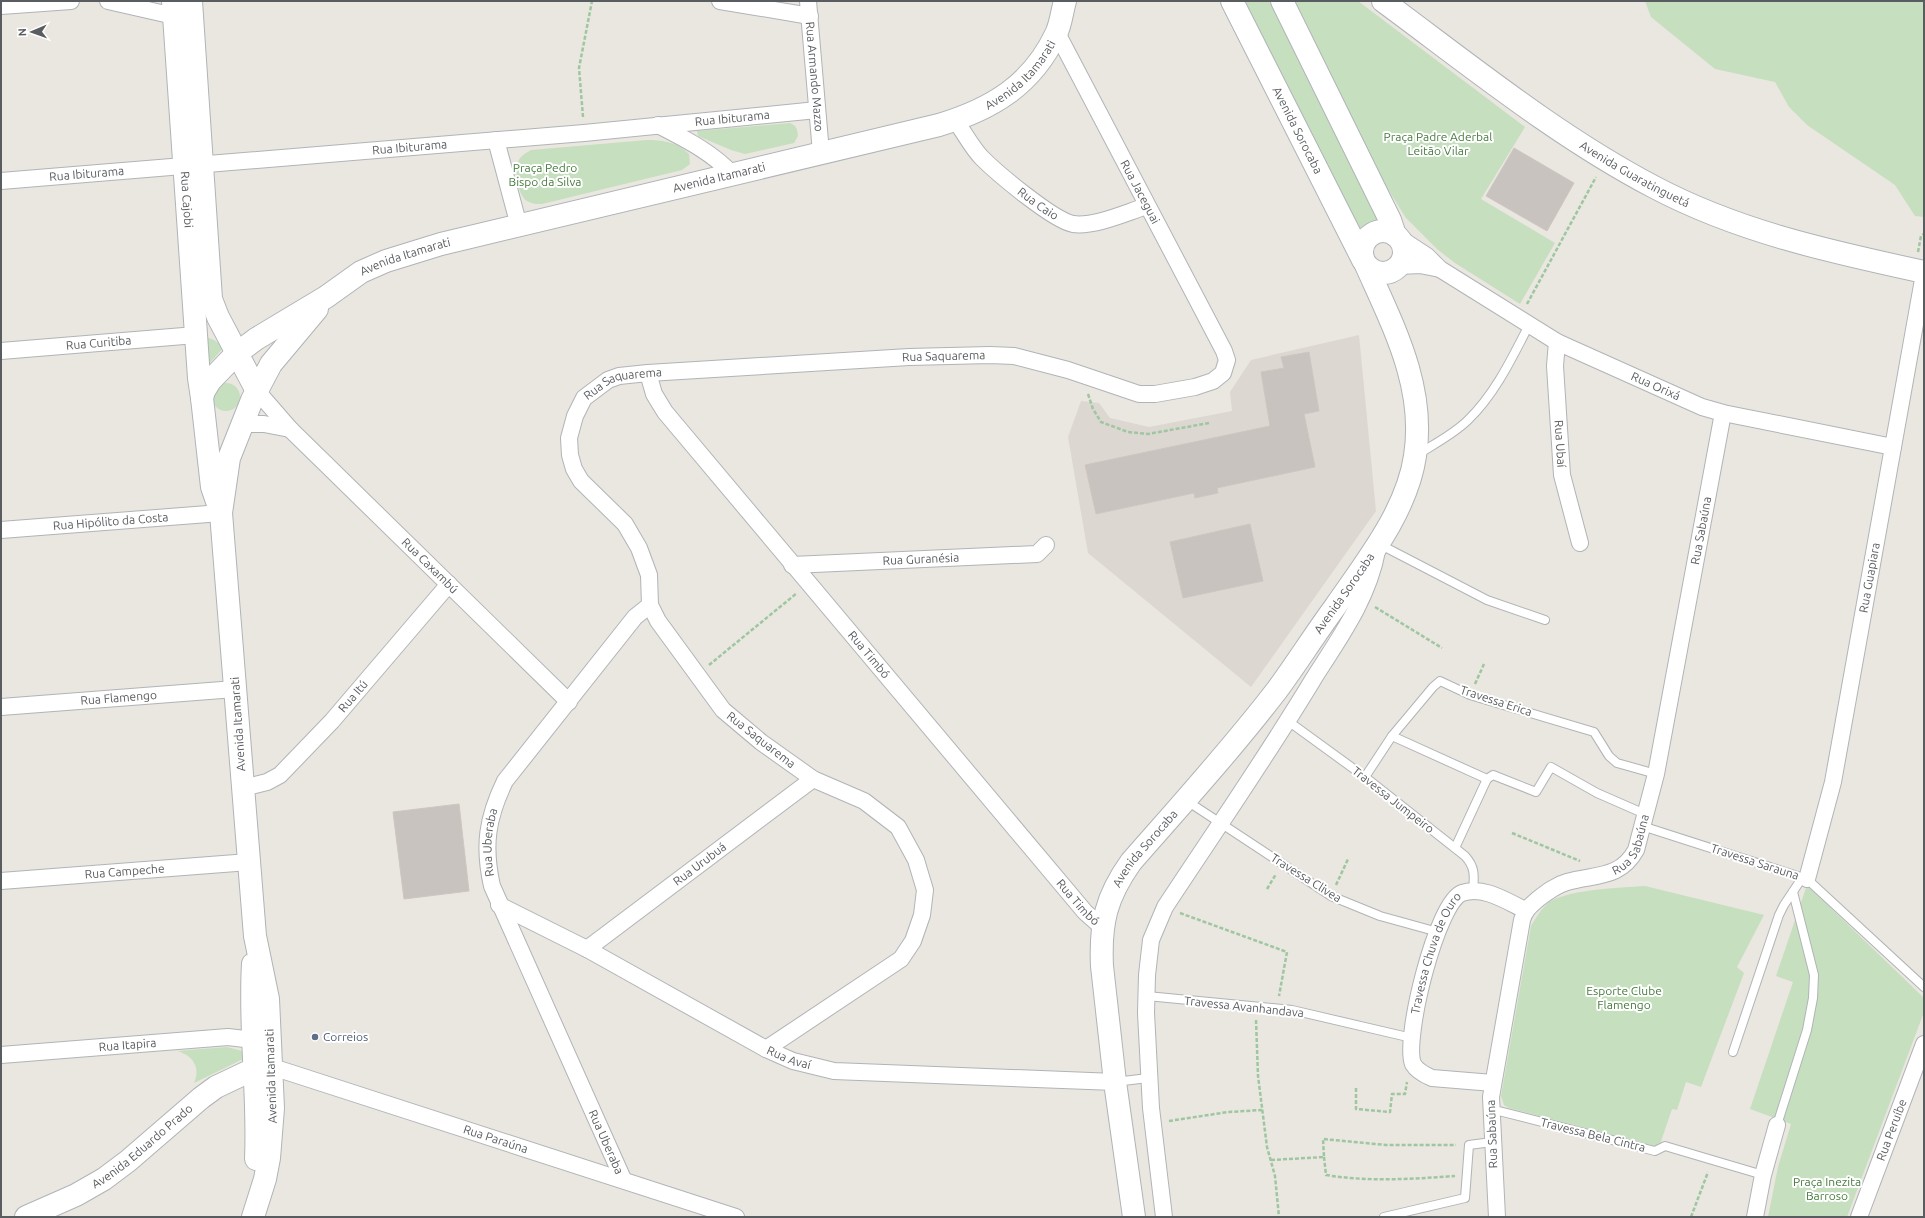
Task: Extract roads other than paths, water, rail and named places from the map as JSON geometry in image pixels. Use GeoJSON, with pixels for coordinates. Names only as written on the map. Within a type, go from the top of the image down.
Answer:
{"type":"FeatureCollection","features":[{"type":"Feature","properties":{"kind":"main road","name":"Avenida Sorocaba"},"geometry":{"type":"LineString","coordinates":[[1134,1217],[1114,1082],[1102,966],[1102,928],[1109,898],[1120,877],[1277,689],[1379,544],[1401,501],[1415,457],[1417,433],[1414,388],[1407,362],[1389,318],[1365,262],[1232,1]]}},
{"type":"Feature","properties":{"kind":"main road"},"geometry":{"type":"LineString","coordinates":[[1282,1],[1390,220],[1396,236],[1404,248],[1404,254],[1397,267],[1386,273],[1375,272],[1365,262],[1362,249],[1370,235],[1380,231],[1396,236]]}},
{"type":"Feature","properties":{"kind":"main road","name":"Avenida Guaratinguetá"},"geometry":{"type":"LineString","coordinates":[[1383,1],[1548,123],[1655,188],[1701,209],[1750,228],[1810,246],[1924,273]]}},
{"type":"Feature","properties":{"kind":"main road","name":"Avenida Itamarati"},"geometry":{"type":"LineString","coordinates":[[221,370],[232,345],[256,339],[326,297],[361,272],[386,261],[442,244],[956,120],[976,113],[999,101],[1017,87],[1032,72],[1044,55],[1056,33],[1060,4]]}},
{"type":"Feature","properties":{"kind":"main road","name":"Rua Cajobi"},"geometry":{"type":"LineString","coordinates":[[182,8],[193,166],[196,335],[203,404]]}},
{"type":"Feature","properties":{"kind":"main road","name":"Rua Cajobi"},"geometry":{"type":"LineString","coordinates":[[193,166],[214,309],[257,391]]}},
{"type":"Feature","properties":{"kind":"main road","name":"Avenida Sorocaba"},"geometry":{"type":"LineString","coordinates":[[1389,318],[1388,294],[1397,267]]}},
{"type":"Feature","properties":{"kind":"main road","name":"Avenida Itamarati"},"geometry":{"type":"LineString","coordinates":[[257,391],[272,364],[326,297]]}},
{"type":"Feature","properties":{"kind":"main road"},"geometry":{"type":"LineString","coordinates":[[196,335],[216,333],[232,345]]}},
{"type":"Feature","properties":{"kind":"main road"},"geometry":{"type":"LineString","coordinates":[[221,370],[229,371],[245,378],[257,391],[241,424],[227,426],[214,421],[203,404],[206,386],[221,370]]}},
{"type":"Feature","properties":{"kind":"main road","name":"Avenida Itamarati"},"geometry":{"type":"LineString","coordinates":[[203,404],[212,487],[221,513]]}},
{"type":"Feature","properties":{"kind":"main road","name":"Avenida Itamarati"},"geometry":{"type":"LineString","coordinates":[[241,424],[229,458],[221,513],[255,936],[268,999],[257,1139],[253,1217]]}},
{"type":"Feature","properties":{"kind":"main road","name":"Avenida Itamarati"},"geometry":{"type":"LineString","coordinates":[[255,936],[251,1008],[253,1043],[263,1068]]}},
{"type":"Feature","properties":{"kind":"main road","name":"Avenida Eduardo Prado"},"geometry":{"type":"LineString","coordinates":[[26,1217],[76,1195],[104,1179],[128,1161],[201,1098],[216,1087],[263,1068]]}},
{"type":"Feature","properties":{"kind":"street"},"geometry":{"type":"LineString","coordinates":[[1,6],[71,1]]}},
{"type":"Feature","properties":{"kind":"street"},"geometry":{"type":"LineString","coordinates":[[108,1],[182,8]]}},
{"type":"Feature","properties":{"kind":"street"},"geometry":{"type":"LineString","coordinates":[[720,1],[809,8]]}},
{"type":"Feature","properties":{"kind":"street","name":"Rua Armando Mazzo"},"geometry":{"type":"LineString","coordinates":[[809,8],[821,153]]}},
{"type":"Feature","properties":{"kind":"street","name":"Rua Jaceguai"},"geometry":{"type":"LineString","coordinates":[[1056,33],[1224,351]]}},
{"type":"Feature","properties":{"kind":"street","name":"Rua Ibiturama"},"geometry":{"type":"LineString","coordinates":[[1,181],[584,133],[817,110]]}},
{"type":"Feature","properties":{"kind":"street","name":"Rua Caio"},"geometry":{"type":"LineString","coordinates":[[956,120],[981,157],[1042,208],[1063,221],[1073,224],[1086,224],[1147,206]]}},
{"type":"Feature","properties":{"kind":"street"},"geometry":{"type":"LineString","coordinates":[[658,125],[707,152],[721,162],[733,174]]}},
{"type":"Feature","properties":{"kind":"street"},"geometry":{"type":"LineString","coordinates":[[496,140],[519,226]]}},
{"type":"Feature","properties":{"kind":"street","name":"Rua Orixá"},"geometry":{"type":"LineString","coordinates":[[1396,236],[1426,256],[1440,269],[1557,342],[1684,400],[1723,414],[1893,448]]}},
{"type":"Feature","properties":{"kind":"street","name":"Rua Orixá"},"geometry":{"type":"LineString","coordinates":[[1397,267],[1420,265],[1440,269]]}},
{"type":"Feature","properties":{"kind":"street","name":"Rua Guapiara"},"geometry":{"type":"LineString","coordinates":[[1805,878],[1833,782],[1924,273]]}},
{"type":"Feature","properties":{"kind":"street","name":"Rua Curitiba"},"geometry":{"type":"LineString","coordinates":[[1,351],[196,335]]}},
{"type":"Feature","properties":{"kind":"street","name":"Rua Ubaí"},"geometry":{"type":"LineString","coordinates":[[1557,342],[1555,366],[1562,475],[1580,543]]}},
{"type":"Feature","properties":{"kind":"street","name":"Rua Saquarema"},"geometry":{"type":"LineString","coordinates":[[766,1048],[901,959],[913,941],[922,915],[925,890],[916,860],[898,828],[864,801],[813,779],[761,742],[723,710],[658,621],[650,605],[649,575],[639,548],[625,524],[581,480],[574,469],[570,455],[570,438],[575,416],[584,398],[608,380],[619,376],[909,357],[990,355],[1014,356],[1081,375],[1139,394],[1156,394],[1195,387],[1213,381],[1223,373],[1227,360],[1224,351]]}},
{"type":"Feature","properties":{"kind":"street","name":"Rua Timbó"},"geometry":{"type":"LineString","coordinates":[[648,373],[654,394],[665,412],[1085,912],[1102,928]]}},
{"type":"Feature","properties":{"kind":"street","name":"Rua Caxambú"},"geometry":{"type":"LineString","coordinates":[[257,391],[290,429],[569,702]]}},
{"type":"Feature","properties":{"kind":"street","name":"Rua Sabaúna"},"geometry":{"type":"LineString","coordinates":[[1497,1217],[1491,1109],[1493,1083],[1518,934],[1526,910],[1546,893],[1566,882],[1610,873],[1619,869],[1630,860],[1636,850],[1656,774],[1723,414]]}},
{"type":"Feature","properties":{"kind":"street"},"geometry":{"type":"LineString","coordinates":[[241,424],[264,424],[290,429]]}},
{"type":"Feature","properties":{"kind":"street","name":"Rua Hipólito da Costa"},"geometry":{"type":"LineString","coordinates":[[1,530],[221,513]]}},
{"type":"Feature","properties":{"kind":"street","name":"Avenida Sorocaba"},"geometry":{"type":"LineString","coordinates":[[1164,1217],[1148,1078],[1147,996],[1151,940],[1165,907],[1288,721],[1363,599],[1374,568],[1379,544]]}},
{"type":"Feature","properties":{"kind":"street","name":"Rua Guranésia"},"geometry":{"type":"LineString","coordinates":[[792,565],[1037,554],[1046,546]]}},
{"type":"Feature","properties":{"kind":"street","name":"Rua Itú"},"geometry":{"type":"LineString","coordinates":[[243,788],[266,782],[280,774],[332,721],[449,584]]}},
{"type":"Feature","properties":{"kind":"street","name":"Rua Uberaba"},"geometry":{"type":"LineString","coordinates":[[623,1179],[492,886],[487,864],[487,842],[492,809],[505,781],[635,617],[650,605]]}},
{"type":"Feature","properties":{"kind":"street","name":"Rua Flamengo"},"geometry":{"type":"LineString","coordinates":[[1,707],[235,689]]}},
{"type":"Feature","properties":{"kind":"street","name":"Rua Urubuá"},"geometry":{"type":"LineString","coordinates":[[587,950],[813,779]]}},
{"type":"Feature","properties":{"kind":"street","name":"Rua Campeche"},"geometry":{"type":"LineString","coordinates":[[1,881],[249,862]]}},
{"type":"Feature","properties":{"kind":"street","name":"Travessa Chuva de Ouro"},"geometry":{"type":"LineString","coordinates":[[1493,1083],[1432,1078],[1418,1070],[1414,1065],[1412,1057],[1412,1038],[1422,977],[1427,958],[1456,896],[1463,892],[1482,892],[1526,910]]}},
{"type":"Feature","properties":{"kind":"street","name":"Rua Avaí"},"geometry":{"type":"LineString","coordinates":[[500,905],[587,950],[766,1048],[793,1061],[834,1071],[1114,1082]]}},
{"type":"Feature","properties":{"kind":"street","name":"Rua Itapira"},"geometry":{"type":"LineString","coordinates":[[1,1055],[228,1037],[244,1039],[253,1043]]}},
{"type":"Feature","properties":{"kind":"street","name":"Rua Peruíbe"},"geometry":{"type":"LineString","coordinates":[[1859,1217],[1924,1044]]}},
{"type":"Feature","properties":{"kind":"street","name":"Rua Paraúna"},"geometry":{"type":"LineString","coordinates":[[263,1068],[623,1179],[736,1217]]}},
{"type":"Feature","properties":{"kind":"street"},"geometry":{"type":"LineString","coordinates":[[1755,1217],[1763,1175],[1777,1125]]}},
{"type":"Feature","properties":{"kind":"lane"},"geometry":{"type":"LineString","coordinates":[[1415,457],[1467,421],[1485,402],[1508,365],[1524,322]]}},
{"type":"Feature","properties":{"kind":"lane"},"geometry":{"type":"LineString","coordinates":[[1379,544],[1487,600],[1544,620]]}},
{"type":"Feature","properties":{"kind":"lane","name":"Travessa Erica"},"geometry":{"type":"LineString","coordinates":[[1365,777],[1392,736],[1432,687],[1440,681],[1470,695],[1594,732],[1609,756],[1618,763],[1656,774]]}},
{"type":"Feature","properties":{"kind":"lane","name":"Travessa Jumpeiro"},"geometry":{"type":"LineString","coordinates":[[1288,721],[1365,777],[1472,863],[1474,871],[1473,892]]}},
{"type":"Feature","properties":{"kind":"lane"},"geometry":{"type":"LineString","coordinates":[[1392,736],[1487,779],[1455,848]]}},
{"type":"Feature","properties":{"kind":"lane","name":"Travessa Sarauna"},"geometry":{"type":"LineString","coordinates":[[1487,779],[1493,775],[1536,792],[1551,767],[1644,820],[1805,878],[1924,987]]}},
{"type":"Feature","properties":{"kind":"lane","name":"Travessa Clivea"},"geometry":{"type":"LineString","coordinates":[[1185,800],[1221,822],[1331,896],[1380,916],[1438,932]]}},
{"type":"Feature","properties":{"kind":"lane"},"geometry":{"type":"LineString","coordinates":[[1733,1052],[1779,915],[1793,892],[1805,878]]}},
{"type":"Feature","properties":{"kind":"lane"},"geometry":{"type":"LineString","coordinates":[[1777,1125],[1807,1030],[1813,998],[1814,975],[1793,892]]}},
{"type":"Feature","properties":{"kind":"lane","name":"Travessa Avanhandava"},"geometry":{"type":"LineString","coordinates":[[1147,996],[1255,1008],[1292,1010],[1412,1038]]}},
{"type":"Feature","properties":{"kind":"lane"},"geometry":{"type":"LineString","coordinates":[[1114,1082],[1148,1078]]}},
{"type":"Feature","properties":{"kind":"lane","name":"Travessa Bela Cintra"},"geometry":{"type":"LineString","coordinates":[[1491,1109],[1654,1151],[1665,1146],[1763,1175]]}},
{"type":"Feature","properties":{"kind":"lane"},"geometry":{"type":"LineString","coordinates":[[1384,1217],[1465,1198],[1469,1145],[1492,1142]]}},
{"type":"Feature","properties":{"kind":"place","name":"Correios"},"geometry":{"type":"Point","coordinates":[315,1037]}},
{"type":"Feature","properties":{"kind":"park label","name":"Praça Padre Aderbal Leitão Vilar"},"geometry":{"type":"Point","coordinates":[1438,144]}},
{"type":"Feature","properties":{"kind":"park label","name":"Praça Pedro Bispo da Silva"},"geometry":{"type":"Point","coordinates":[545,175]}},
{"type":"Feature","properties":{"kind":"park label","name":"Esporte Clube Flamengo"},"geometry":{"type":"Point","coordinates":[1624,998]}},
{"type":"Feature","properties":{"kind":"park label","name":"Praça Inezita Barroso"},"geometry":{"type":"Point","coordinates":[1827,1189]}}]}
